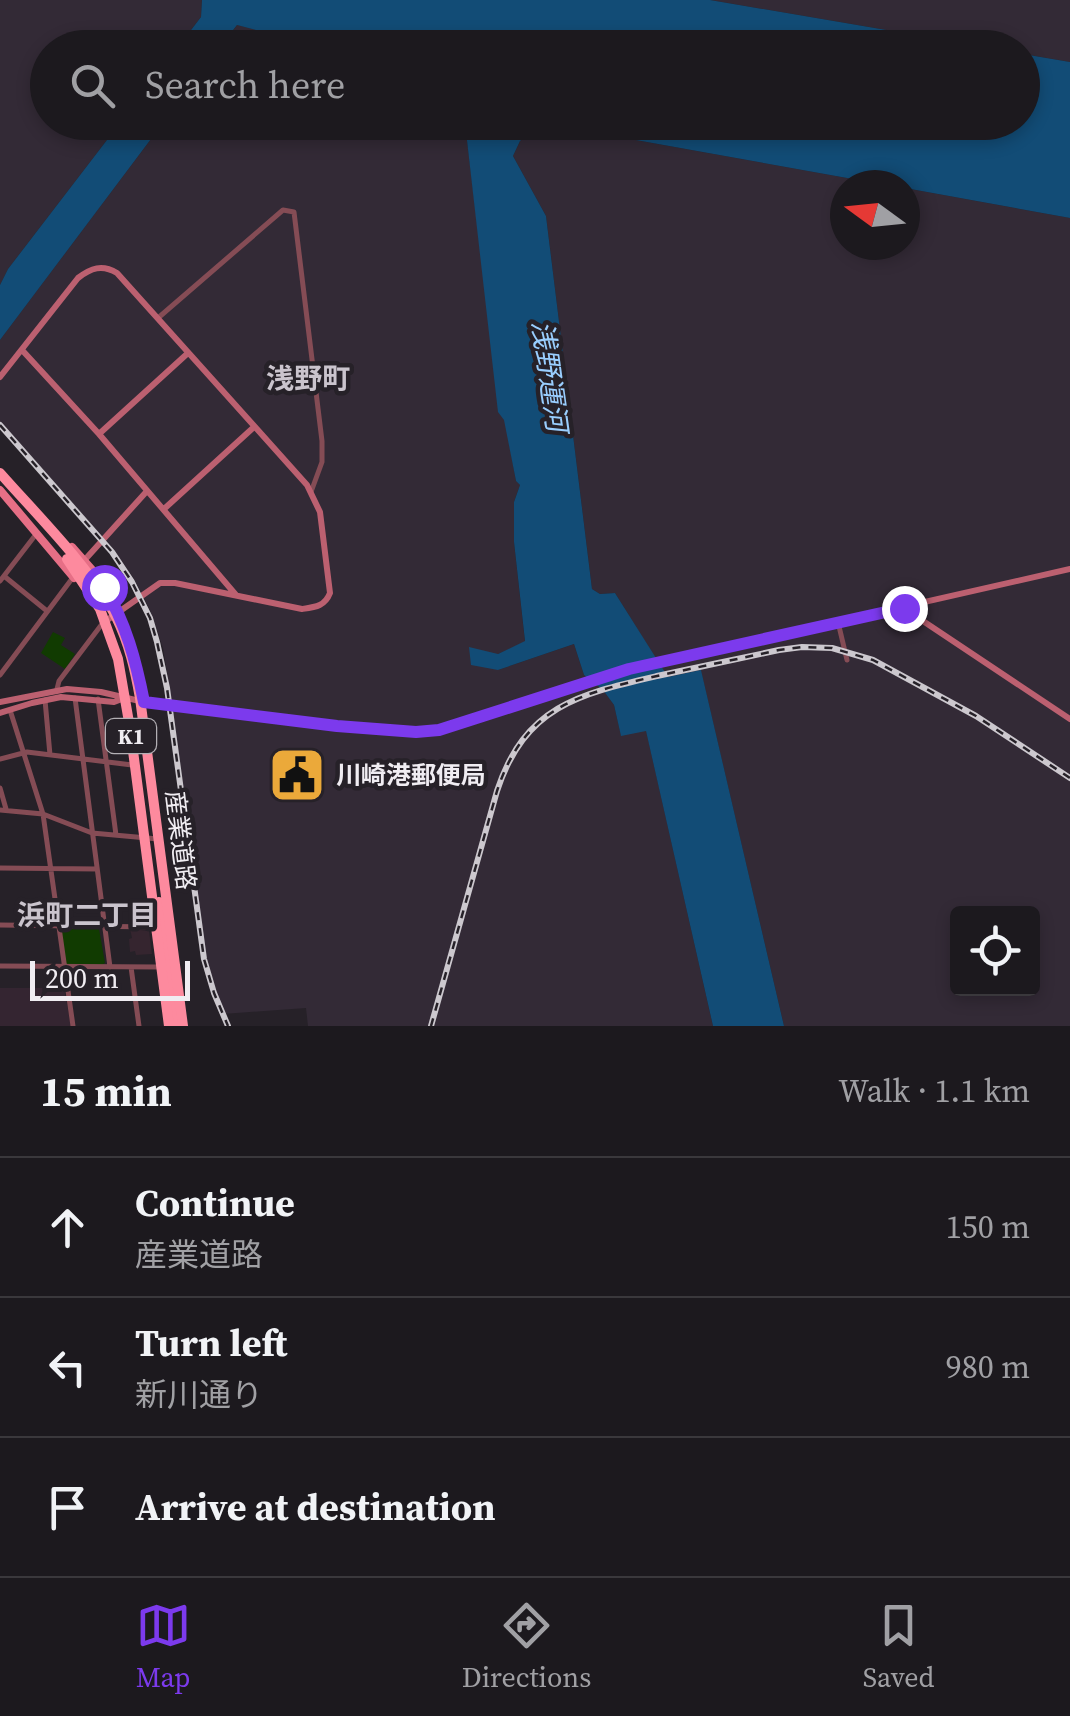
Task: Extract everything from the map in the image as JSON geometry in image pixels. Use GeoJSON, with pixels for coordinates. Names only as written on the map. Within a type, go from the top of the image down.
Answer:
{"type":"FeatureCollection","features":[{"type":"Feature","properties":{"kind":"highway","name":"K1"},"geometry":{"type":"LineString","coordinates":[[0,469],[109,604],[133,663],[176,1026]]}},
{"type":"Feature","properties":{"kind":"highway","name":"K1"},"geometry":{"type":"LineString","coordinates":[[0,487],[66,558],[100,609],[118,659],[176,1026]]}},
{"type":"Feature","properties":{"kind":"highway"},"geometry":{"type":"LineString","coordinates":[[130,728],[160,902],[176,959]]}},
{"type":"Feature","properties":{"kind":"highway"},"geometry":{"type":"LineString","coordinates":[[144,731],[146,789],[176,1026]]}},
{"type":"Feature","properties":{"kind":"main road","name":"産業道路"},"geometry":{"type":"LineString","coordinates":[[0,469],[84,560],[126,628],[144,702],[176,959],[176,1026]]}},
{"type":"Feature","properties":{"kind":"main road","name":"産業道路"},"geometry":{"type":"LineString","coordinates":[[0,487],[74,576],[102,624],[117,664],[159,968],[176,1026]]}},
{"type":"Feature","properties":{"kind":"street"},"geometry":{"type":"LineString","coordinates":[[158,318],[284,210],[294,212],[322,441],[322,462],[311,492]]}},
{"type":"Feature","properties":{"kind":"street"},"geometry":{"type":"LineString","coordinates":[[0,377],[78,278],[88,270],[110,268],[307,485],[320,512],[330,580],[326,602],[302,609],[160,583],[102,624],[56,689]]}},
{"type":"Feature","properties":{"kind":"street"},"geometry":{"type":"LineString","coordinates":[[22,350],[237,596]]}},
{"type":"Feature","properties":{"kind":"street"},"geometry":{"type":"LineString","coordinates":[[99,434],[188,353]]}},
{"type":"Feature","properties":{"kind":"street"},"geometry":{"type":"LineString","coordinates":[[164,509],[254,427]]}},
{"type":"Feature","properties":{"kind":"street"},"geometry":{"type":"LineString","coordinates":[[1,672],[84,560],[147,491]]}},
{"type":"Feature","properties":{"kind":"street"},"geometry":{"type":"LineString","coordinates":[[38,533],[2,578],[47,610]]}},
{"type":"Feature","properties":{"kind":"street"},"geometry":{"type":"LineString","coordinates":[[0,702],[56,689],[380,729],[439,730],[589,681],[1070,569]]}},
{"type":"Feature","properties":{"kind":"street"},"geometry":{"type":"LineString","coordinates":[[904,608],[1070,719]]}},
{"type":"Feature","properties":{"kind":"street"},"geometry":{"type":"LineString","coordinates":[[838,622],[846,660]]}},
{"type":"Feature","properties":{"kind":"street"},"geometry":{"type":"LineString","coordinates":[[75,698],[110,967]]}},
{"type":"Feature","properties":{"kind":"street"},"geometry":{"type":"LineString","coordinates":[[98,699],[116,835]]}},
{"type":"Feature","properties":{"kind":"street"},"geometry":{"type":"LineString","coordinates":[[0,713],[45,700],[124,699]]}},
{"type":"Feature","properties":{"kind":"street"},"geometry":{"type":"LineString","coordinates":[[45,700],[50,755]]}},
{"type":"Feature","properties":{"kind":"street"},"geometry":{"type":"LineString","coordinates":[[10,710],[43,814],[73,1026]]}},
{"type":"Feature","properties":{"kind":"street"},"geometry":{"type":"LineString","coordinates":[[0,759],[24,752],[132,765]]}},
{"type":"Feature","properties":{"kind":"street"},"geometry":{"type":"LineString","coordinates":[[0,788],[3,810],[43,814],[92,832],[161,840]]}},
{"type":"Feature","properties":{"kind":"street"},"geometry":{"type":"LineString","coordinates":[[0,868],[97,869]]}},
{"type":"Feature","properties":{"kind":"street"},"geometry":{"type":"LineString","coordinates":[[0,926],[154,927]]}},
{"type":"Feature","properties":{"kind":"street"},"geometry":{"type":"LineString","coordinates":[[0,966],[159,968]]}},
{"type":"Feature","properties":{"kind":"street"},"geometry":{"type":"LineString","coordinates":[[132,967],[139,1026]]}},
{"type":"Feature","properties":{"kind":"shaded area"},"geometry":{"type":"Polygon","coordinates":[[[0,0],[202,0],[201,17],[191,30],[30,30],[30,140],[107,140],[8,269],[0,285],[0,0]]]}},
{"type":"Feature","properties":{"kind":"shaded area"},"geometry":{"type":"Polygon","coordinates":[[[710,0],[1070,0],[1070,62],[1040,57],[1040,30],[886,30],[710,0]]]}},
{"type":"Feature","properties":{"kind":"shaded area"},"geometry":{"type":"Polygon","coordinates":[[[150,140],[467,140],[492,348],[516,481],[520,485],[514,502],[514,542],[525,642],[498,654],[498,670],[574,644],[584,675],[614,705],[621,735],[646,730],[713,1026],[308,1026],[306,1008],[223,1014],[205,952],[163,648],[150,610],[112,547],[0,422],[0,340],[150,140]]]}},
{"type":"Feature","properties":{"kind":"shaded area"},"geometry":{"type":"Polygon","coordinates":[[[521,140],[636,140],[830,175],[830,260],[920,260],[920,191],[1070,218],[1070,1026],[784,1026],[701,671],[668,678],[615,593],[600,594],[592,589],[546,216],[513,156],[521,140]]]}},
{"type":"Feature","properties":{"kind":"shaded area"},"geometry":{"type":"Polygon","coordinates":[[[130,929],[149,931],[152,954],[130,952],[130,929]]]}},
{"type":"Feature","properties":{"kind":"shaded area"},"geometry":{"type":"Polygon","coordinates":[[[0,988],[64,988],[71,1026],[0,1026],[0,988]]]}},
{"type":"Feature","properties":{"kind":"green space"},"geometry":{"type":"Polygon","coordinates":[[[53,632],[65,638],[61,645],[75,654],[65,669],[41,653],[53,632]]]}},
{"type":"Feature","properties":{"kind":"green space"},"geometry":{"type":"Polygon","coordinates":[[[62,929],[99,929],[105,963],[66,965],[62,929]]]}},
{"type":"Feature","properties":{"kind":"water"},"geometry":{"type":"Polygon","coordinates":[[[202,0],[710,0],[886,30],[256,30],[237,25],[233,30],[191,30],[201,17],[202,0]]]}},
{"type":"Feature","properties":{"kind":"water"},"geometry":{"type":"Polygon","coordinates":[[[1040,57],[1070,62],[1070,218],[920,191],[920,170],[830,170],[830,175],[636,140],[1040,140],[1040,57]]]}},
{"type":"Feature","properties":{"kind":"water"},"geometry":{"type":"Polygon","coordinates":[[[107,140],[150,140],[0,340],[0,285],[8,269],[107,140]]]}},
{"type":"Feature","properties":{"kind":"water","name":"浅野運河"},"geometry":{"type":"Polygon","coordinates":[[[467,140],[521,140],[513,156],[546,216],[592,589],[600,594],[615,593],[668,677],[701,670],[784,1026],[713,1026],[646,731],[621,736],[614,705],[584,675],[574,644],[498,670],[471,665],[469,647],[498,654],[525,641],[514,542],[514,502],[520,485],[504,420],[498,412],[467,140]]]}},
{"type":"Feature","properties":{"kind":"railway"},"geometry":{"type":"LineString","coordinates":[[0,425],[112,552],[150,618],[167,688],[204,959],[228,1026]]}},
{"type":"Feature","properties":{"kind":"railway"},"geometry":{"type":"LineString","coordinates":[[431,1026],[497,791],[509,762],[539,722],[579,698],[779,650],[832,648],[873,660],[976,716],[1070,778]]}},
{"type":"Feature","properties":{"kind":"place","name":"川崎港郵便局"},"geometry":{"type":"Point","coordinates":[297,775]}},
{"type":"Feature","properties":{"kind":"district","name":"浅野町"},"geometry":{"type":"Point","coordinates":[308,378]}},
{"type":"Feature","properties":{"kind":"district","name":"浜町二丁目"},"geometry":{"type":"Point","coordinates":[87,915]}},
{"type":"Feature","properties":{"kind":"route"},"geometry":{"type":"LineString","coordinates":[[104,587],[126,628],[144,702],[416,732],[439,730],[629,669],[904,608]]}}]}
